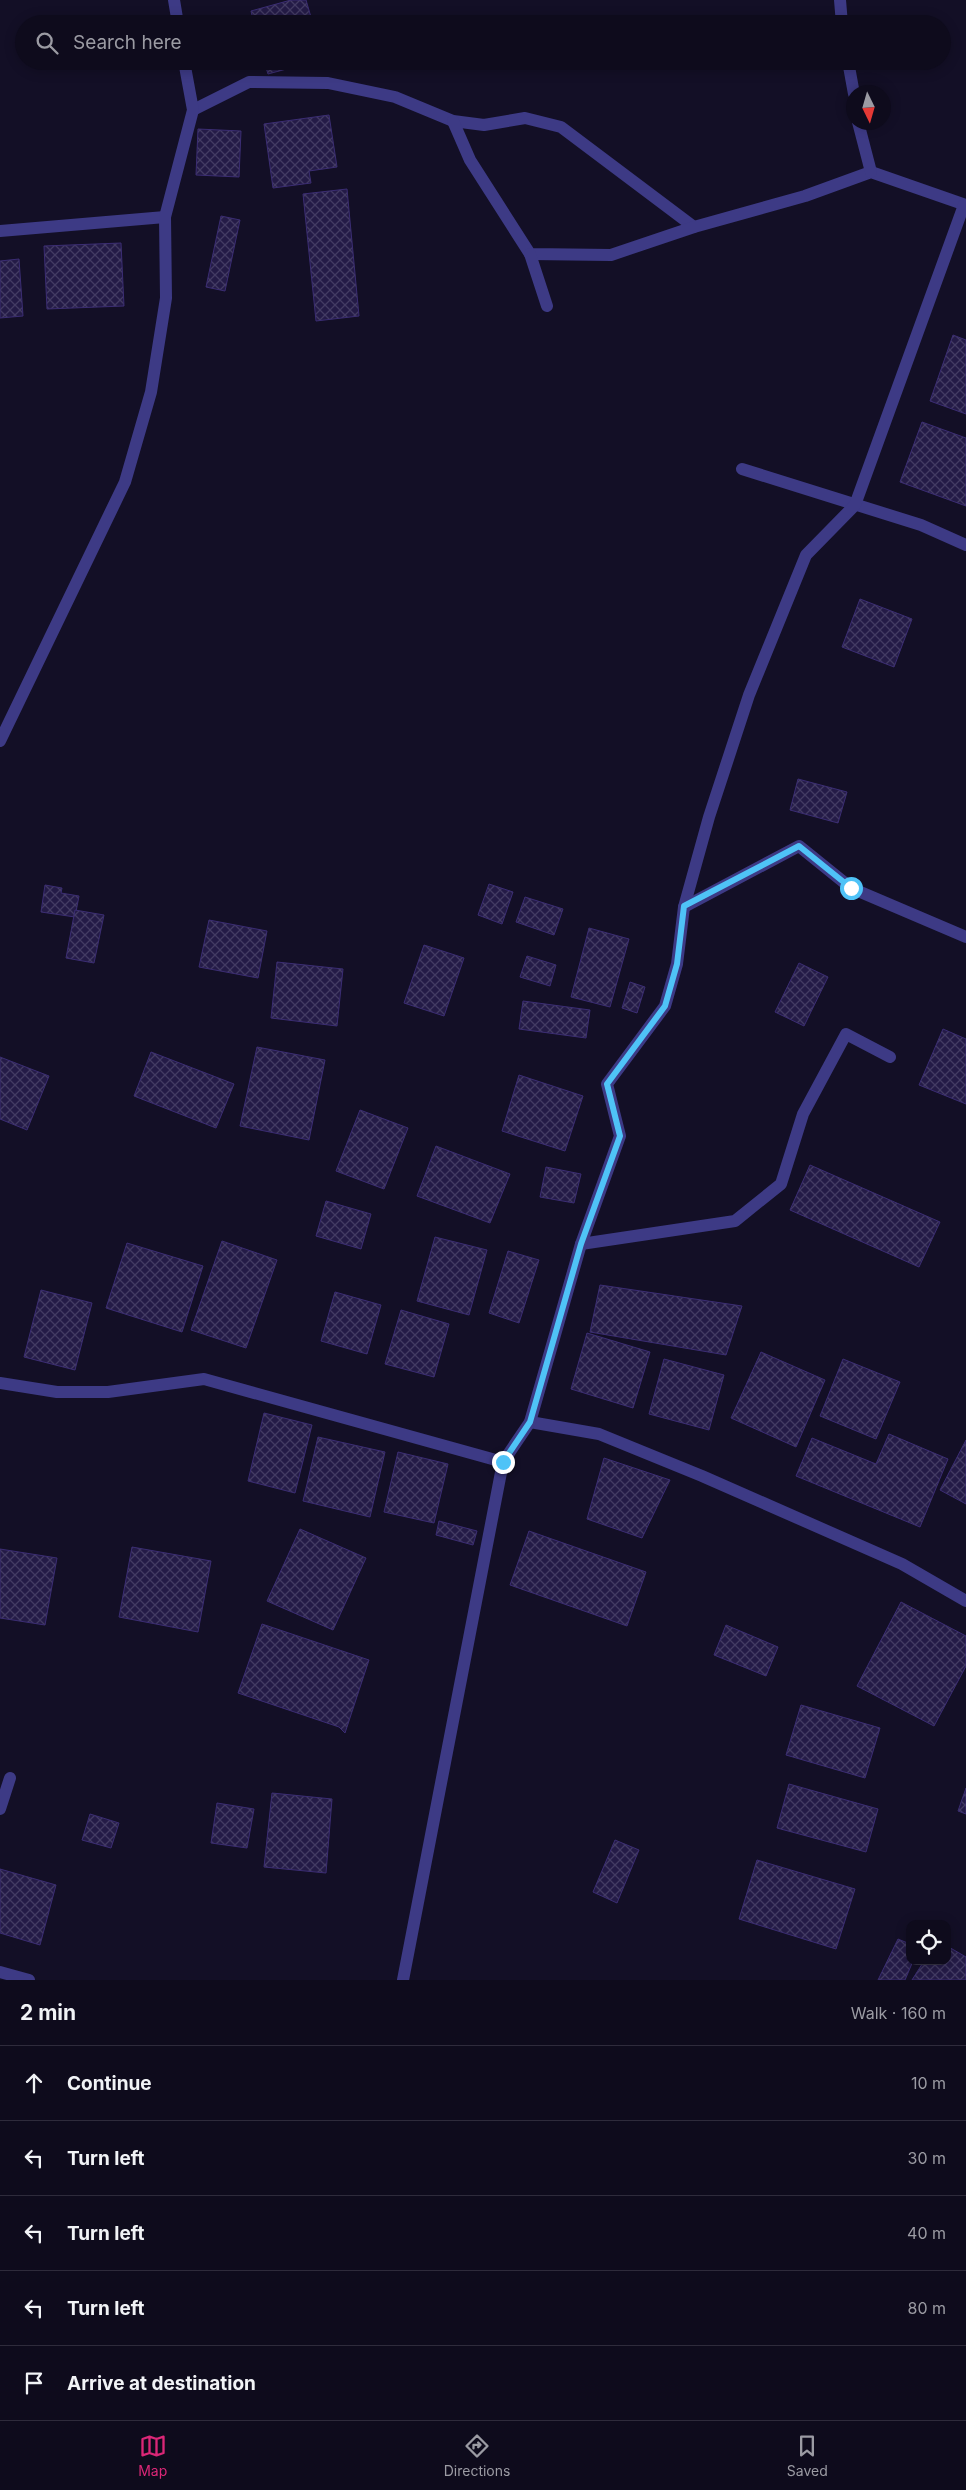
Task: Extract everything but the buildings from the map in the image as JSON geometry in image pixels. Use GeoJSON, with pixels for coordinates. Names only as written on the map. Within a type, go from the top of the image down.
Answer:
{"type":"FeatureCollection","features":[{"type":"Feature","properties":{"kind":"street"},"geometry":{"type":"LineString","coordinates":[[174,0],[176,15]]}},
{"type":"Feature","properties":{"kind":"street"},"geometry":{"type":"LineString","coordinates":[[840,0],[841,15]]}},
{"type":"Feature","properties":{"kind":"street"},"geometry":{"type":"LineString","coordinates":[[0,742],[125,482],[151,392],[166,298],[166,217],[193,110],[186,70]]}},
{"type":"Feature","properties":{"kind":"street"},"geometry":{"type":"LineString","coordinates":[[850,70],[852,85]]}},
{"type":"Feature","properties":{"kind":"street"},"geometry":{"type":"LineString","coordinates":[[193,110],[249,82],[328,83],[395,97],[453,121],[484,126],[525,118],[561,127],[694,227]]}},
{"type":"Feature","properties":{"kind":"street"},"geometry":{"type":"LineString","coordinates":[[453,121],[470,160],[530,254],[547,306]]}},
{"type":"Feature","properties":{"kind":"street"},"geometry":{"type":"LineString","coordinates":[[860,130],[871,172]]}},
{"type":"Feature","properties":{"kind":"street"},"geometry":{"type":"LineString","coordinates":[[404,1980],[503,1462],[530,1422],[581,1244],[620,1136],[607,1084],[665,1006],[677,964],[684,906],[709,817],[749,695],[806,555],[855,504],[965,205],[871,172],[805,196],[694,227],[611,255],[530,254]]}},
{"type":"Feature","properties":{"kind":"street"},"geometry":{"type":"LineString","coordinates":[[0,231],[166,217]]}},
{"type":"Feature","properties":{"kind":"street"},"geometry":{"type":"LineString","coordinates":[[742,470],[921,526],[966,545]]}},
{"type":"Feature","properties":{"kind":"street"},"geometry":{"type":"LineString","coordinates":[[684,906],[799,846],[851,888],[966,937]]}},
{"type":"Feature","properties":{"kind":"street"},"geometry":{"type":"LineString","coordinates":[[581,1244],[735,1221],[781,1184],[803,1114],[846,1034],[890,1057]]}},
{"type":"Feature","properties":{"kind":"street"},"geometry":{"type":"LineString","coordinates":[[0,1383],[57,1392],[108,1392],[204,1379],[503,1462]]}},
{"type":"Feature","properties":{"kind":"street"},"geometry":{"type":"LineString","coordinates":[[530,1422],[599,1434],[702,1476],[902,1564],[966,1601]]}},
{"type":"Feature","properties":{"kind":"street"},"geometry":{"type":"LineString","coordinates":[[0,1809],[10,1778]]}},
{"type":"Feature","properties":{"kind":"street"},"geometry":{"type":"LineString","coordinates":[[0,1972],[29,1980]]}},
{"type":"Feature","properties":{"kind":"route"},"geometry":{"type":"LineString","coordinates":[[503,1462],[530,1422],[581,1244],[620,1136],[607,1084],[665,1006],[677,964],[684,906],[799,846],[851,888]]}}]}
